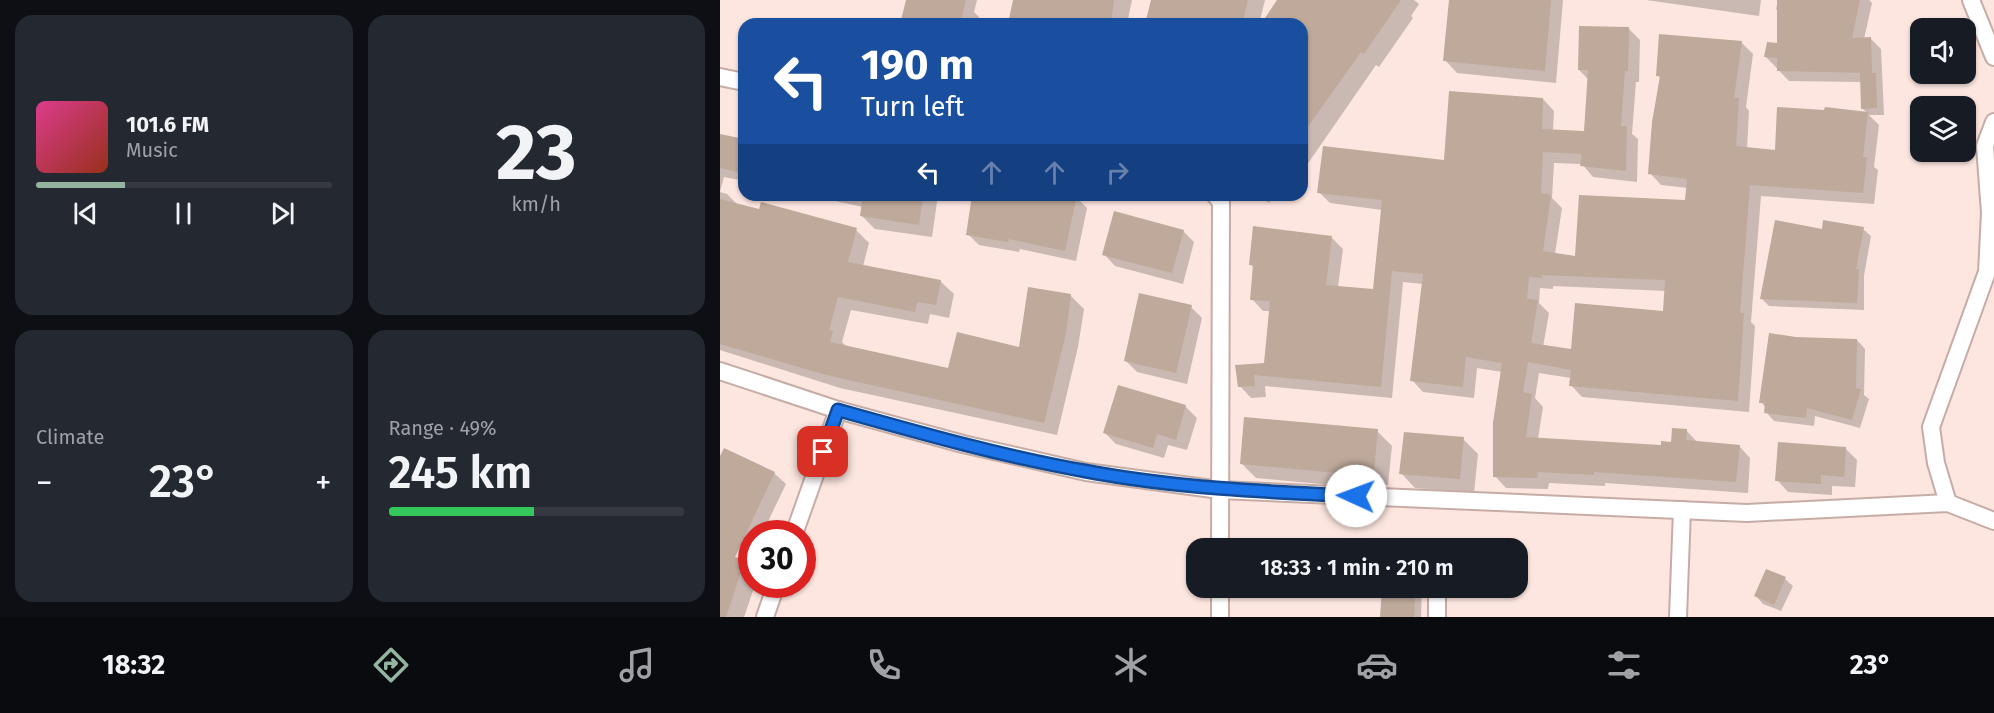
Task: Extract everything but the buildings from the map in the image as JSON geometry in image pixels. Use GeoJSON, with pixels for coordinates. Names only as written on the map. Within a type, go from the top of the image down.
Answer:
{"type":"FeatureCollection","features":[{"type":"Feature","properties":{"kind":"street"},"geometry":{"type":"LineString","coordinates":[[1971,0],[1994,57]]}},
{"type":"Feature","properties":{"kind":"street"},"geometry":{"type":"LineString","coordinates":[[720,77],[738,81]]}},
{"type":"Feature","properties":{"kind":"street"},"geometry":{"type":"LineString","coordinates":[[1948,503],[1936,463],[1931,427],[1987,272],[1990,213],[1985,146],[1994,122]]}},
{"type":"Feature","properties":{"kind":"street"},"geometry":{"type":"LineString","coordinates":[[1220,201],[1220,538]]}},
{"type":"Feature","properties":{"kind":"street"},"geometry":{"type":"LineString","coordinates":[[720,371],[838,410],[963,444],[1086,472],[1220,490],[1747,513],[1948,503],[1994,521]]}},
{"type":"Feature","properties":{"kind":"street"},"geometry":{"type":"LineString","coordinates":[[799,520],[838,410]]}},
{"type":"Feature","properties":{"kind":"street"},"geometry":{"type":"LineString","coordinates":[[1678,617],[1682,510]]}},
{"type":"Feature","properties":{"kind":"street"},"geometry":{"type":"LineString","coordinates":[[765,617],[772,598]]}},
{"type":"Feature","properties":{"kind":"street"},"geometry":{"type":"LineString","coordinates":[[1220,598],[1220,617]]}},
{"type":"Feature","properties":{"kind":"street"},"geometry":{"type":"LineString","coordinates":[[1437,598],[1437,617]]}},
{"type":"Feature","properties":{"kind":"route"},"geometry":{"type":"LineString","coordinates":[[823,452],[838,410],[963,444],[1086,472],[1220,490],[1356,496]]}}]}
